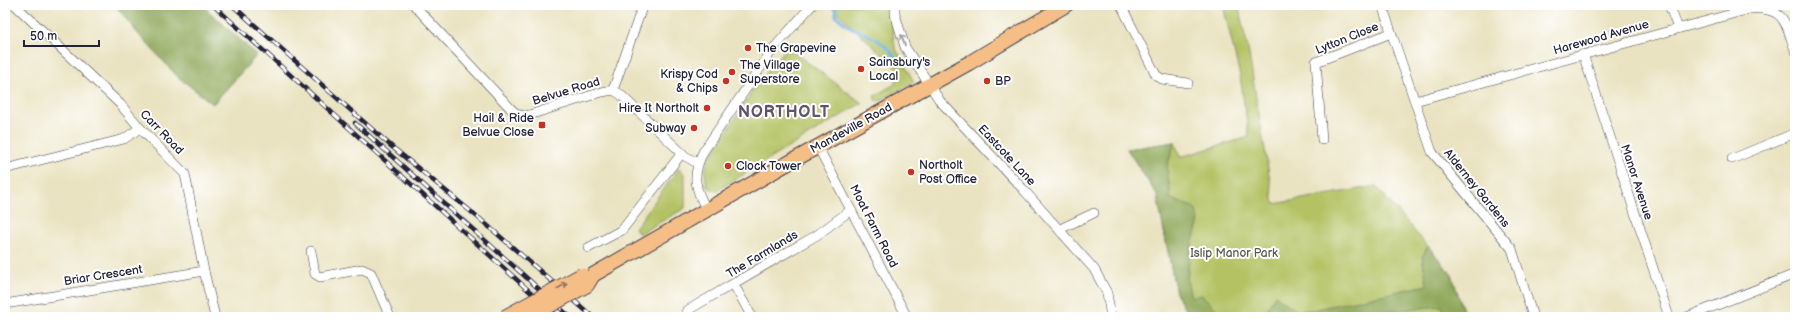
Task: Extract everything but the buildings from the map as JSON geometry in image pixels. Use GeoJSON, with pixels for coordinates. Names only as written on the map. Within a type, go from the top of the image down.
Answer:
{"type":"FeatureCollection","features":[{"type":"Feature","properties":{"kind":"main road","name":"Mandeville Road"},"geometry":{"type":"LineString","coordinates":[[505,317],[587,278],[929,85],[1066,5]]}},
{"type":"Feature","properties":{"kind":"main road","name":"Mandeville Road"},"geometry":{"type":"LineString","coordinates":[[529,317],[587,278]]}},
{"type":"Feature","properties":{"kind":"street","name":"Carr Road"},"geometry":{"type":"LineString","coordinates":[[15,5],[120,104],[140,128],[185,174],[204,271],[215,317]]}},
{"type":"Feature","properties":{"kind":"street","name":"Belvue Road"},"geometry":{"type":"LineString","coordinates":[[414,5],[513,111],[519,115],[526,116],[602,92],[613,90],[620,94],[682,153],[697,163]]}},
{"type":"Feature","properties":{"kind":"street"},"geometry":{"type":"LineString","coordinates":[[613,90],[643,5]]}},
{"type":"Feature","properties":{"kind":"street"},"geometry":{"type":"LineString","coordinates":[[707,210],[699,197],[696,186],[695,174],[697,163],[773,49],[812,5]]}},
{"type":"Feature","properties":{"kind":"street","name":"Eastcote Lane"},"geometry":{"type":"LineString","coordinates":[[894,5],[894,14],[906,47],[940,101],[1060,229],[1094,269],[1107,293],[1111,317]]}},
{"type":"Feature","properties":{"kind":"street"},"geometry":{"type":"LineString","coordinates":[[1121,5],[1156,75],[1162,79],[1188,83]]}},
{"type":"Feature","properties":{"kind":"street","name":"Alderney Gardens"},"geometry":{"type":"LineString","coordinates":[[1382,5],[1432,152],[1512,248],[1533,317]]}},
{"type":"Feature","properties":{"kind":"street"},"geometry":{"type":"LineString","coordinates":[[1669,5],[1678,28]]}},
{"type":"Feature","properties":{"kind":"street","name":"Harewood Avenue"},"geometry":{"type":"LineString","coordinates":[[1415,101],[1750,9],[1765,8],[1776,13],[1782,19],[1795,50]]}},
{"type":"Feature","properties":{"kind":"street","name":"Lytton Close"},"geometry":{"type":"LineString","coordinates":[[1322,140],[1316,62],[1391,33]]}},
{"type":"Feature","properties":{"kind":"street","name":"Manor Avenue"},"geometry":{"type":"LineString","coordinates":[[1583,54],[1669,317]]}},
{"type":"Feature","properties":{"kind":"street"},"geometry":{"type":"LineString","coordinates":[[5,169],[124,139],[140,128]]}},
{"type":"Feature","properties":{"kind":"street"},"geometry":{"type":"LineString","coordinates":[[1732,159],[1795,133]]}},
{"type":"Feature","properties":{"kind":"street","name":"Moat Farm Road"},"geometry":{"type":"LineString","coordinates":[[818,147],[907,317]]}},
{"type":"Feature","properties":{"kind":"street"},"geometry":{"type":"LineString","coordinates":[[588,248],[622,230],[682,153]]}},
{"type":"Feature","properties":{"kind":"street","name":"The Farmlands"},"geometry":{"type":"LineString","coordinates":[[684,317],[688,310],[734,285],[817,234],[851,210]]}},
{"type":"Feature","properties":{"kind":"street"},"geometry":{"type":"LineString","coordinates":[[1060,229],[1094,213]]}},
{"type":"Feature","properties":{"kind":"street"},"geometry":{"type":"LineString","coordinates":[[311,251],[315,274],[320,277],[362,269],[371,273],[390,317]]}},
{"type":"Feature","properties":{"kind":"street","name":"Briar Crescent"},"geometry":{"type":"LineString","coordinates":[[5,304],[204,271]]}},
{"type":"Feature","properties":{"kind":"street"},"geometry":{"type":"LineString","coordinates":[[1687,317],[1795,274]]}},
{"type":"Feature","properties":{"kind":"street"},"geometry":{"type":"LineString","coordinates":[[734,285],[752,317]]}},
{"type":"Feature","properties":{"kind":"green space"},"geometry":{"type":"Polygon","coordinates":[[[115,5],[202,5],[257,55],[213,104],[178,77],[139,35],[115,5]]]}},
{"type":"Feature","properties":{"kind":"green space"},"geometry":{"type":"Polygon","coordinates":[[[829,5],[889,5],[895,47],[914,82],[880,101],[875,100],[874,96],[895,84],[899,70],[829,5]]]}},
{"type":"Feature","properties":{"kind":"green space","name":"Islip Manor Park"},"geometry":{"type":"Polygon","coordinates":[[[1223,5],[1238,5],[1248,49],[1274,204],[1376,186],[1452,275],[1465,317],[1169,317],[1187,313],[1176,293],[1157,195],[1127,149],[1175,142],[1180,157],[1249,137],[1240,76],[1223,5]]]}},
{"type":"Feature","properties":{"kind":"green space"},"geometry":{"type":"Polygon","coordinates":[[[787,47],[862,103],[716,191],[707,187],[705,173],[708,160],[754,89],[787,47]]]}},
{"type":"Feature","properties":{"kind":"green space"},"geometry":{"type":"Polygon","coordinates":[[[1175,142],[1167,167],[1171,199],[1195,208],[1199,221],[1190,251],[1187,280],[1191,297],[1202,295],[1217,310],[1220,317],[1169,317],[1187,313],[1176,293],[1157,195],[1127,149],[1175,142]]]}},
{"type":"Feature","properties":{"kind":"green space"},"geometry":{"type":"Polygon","coordinates":[[[679,168],[685,175],[685,208],[639,234],[635,228],[679,168]]]}},
{"type":"Feature","properties":{"kind":"green space"},"geometry":{"type":"Polygon","coordinates":[[[1428,246],[1452,275],[1465,317],[1446,317],[1442,306],[1327,317],[1244,317],[1246,315],[1267,310],[1275,295],[1297,311],[1312,310],[1427,285],[1422,257],[1428,246]]]}},
{"type":"Feature","properties":{"kind":"waterway"},"geometry":{"type":"LineString","coordinates":[[836,5],[836,16],[850,27],[871,36],[883,44],[896,59]]}},
{"type":"Feature","properties":{"kind":"railway"},"geometry":{"type":"LineString","coordinates":[[213,5],[558,317]]}},
{"type":"Feature","properties":{"kind":"railway"},"geometry":{"type":"LineString","coordinates":[[232,5],[391,146],[480,219],[593,317]]}},
{"type":"Feature","properties":{"kind":"railway"},"geometry":{"type":"LineString","coordinates":[[355,123],[570,317]]}},
{"type":"Feature","properties":{"kind":"place","name":"The Grapevine"},"geometry":{"type":"Point","coordinates":[748,48]}},
{"type":"Feature","properties":{"kind":"place","name":"Sainsbury's Local"},"geometry":{"type":"Point","coordinates":[861,69]}},
{"type":"Feature","properties":{"kind":"place","name":"The Village Superstore"},"geometry":{"type":"Point","coordinates":[732,72]}},
{"type":"Feature","properties":{"kind":"place","name":"Krispy Cod & Chips"},"geometry":{"type":"Point","coordinates":[726,81]}},
{"type":"Feature","properties":{"kind":"place","name":"BP"},"geometry":{"type":"Point","coordinates":[987,81]}},
{"type":"Feature","properties":{"kind":"place","name":"Hire It Northolt"},"geometry":{"type":"Point","coordinates":[707,108]}},
{"type":"Feature","properties":{"kind":"place","name":"Hail & Ride Belvue Close"},"geometry":{"type":"Point","coordinates":[542,125]}},
{"type":"Feature","properties":{"kind":"place","name":"Subway"},"geometry":{"type":"Point","coordinates":[694,128]}},
{"type":"Feature","properties":{"kind":"place","name":"Clock Tower"},"geometry":{"type":"Point","coordinates":[728,166]}},
{"type":"Feature","properties":{"kind":"place","name":"Northolt Post Office"},"geometry":{"type":"Point","coordinates":[911,172]}},
{"type":"Feature","properties":{"kind":"district","name":"NORTHOLT"},"geometry":{"type":"Point","coordinates":[784,111]}}]}
